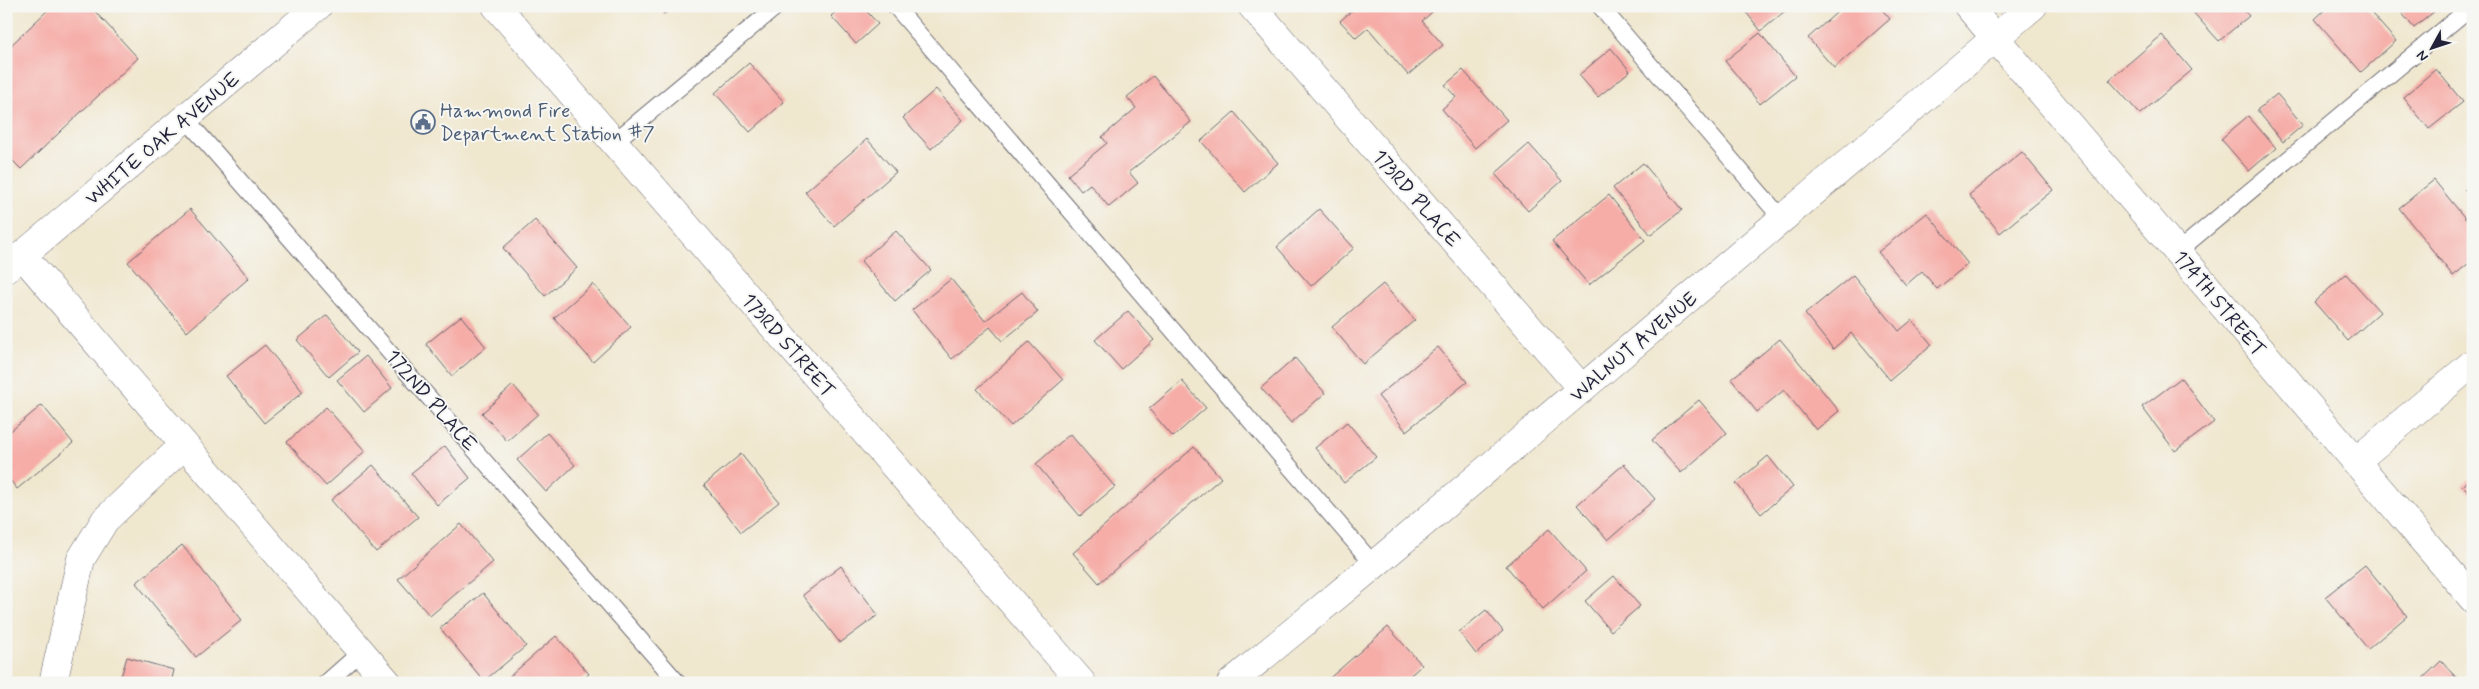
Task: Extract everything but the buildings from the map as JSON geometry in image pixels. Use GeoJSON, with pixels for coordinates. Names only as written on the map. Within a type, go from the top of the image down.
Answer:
{"type":"FeatureCollection","features":[{"type":"Feature","properties":{"kind":"street","name":"WHITE OAK AVENUE"},"geometry":{"type":"LineString","coordinates":[[14,262],[318,6]]}},
{"type":"Feature","properties":{"kind":"street","name":"173RD STREET"},"geometry":{"type":"LineString","coordinates":[[496,6],[1074,680]]}},
{"type":"Feature","properties":{"kind":"street","name":"173RD PLACE"},"geometry":{"type":"LineString","coordinates":[[1252,6],[1582,389]]}},
{"type":"Feature","properties":{"kind":"street","name":"174TH STREET"},"geometry":{"type":"LineString","coordinates":[[1968,6],[2354,462],[2473,599]]}},
{"type":"Feature","properties":{"kind":"street","name":"WALNUT AVENUE"},"geometry":{"type":"LineString","coordinates":[[1231,683],[1374,565],[2033,6]]}},
{"type":"Feature","properties":{"kind":"street"},"geometry":{"type":"LineString","coordinates":[[14,262],[184,445],[388,683]]}},
{"type":"Feature","properties":{"kind":"street"},"geometry":{"type":"LineString","coordinates":[[2354,462],[2473,363]]}},
{"type":"Feature","properties":{"kind":"street"},"geometry":{"type":"LineString","coordinates":[[53,683],[81,559],[105,520],[184,445]]}},
{"type":"Feature","properties":{"kind":"lane"},"geometry":{"type":"LineString","coordinates":[[614,142],[777,6]]}},
{"type":"Feature","properties":{"kind":"lane"},"geometry":{"type":"LineString","coordinates":[[895,6],[1374,565]]}},
{"type":"Feature","properties":{"kind":"lane"},"geometry":{"type":"LineString","coordinates":[[1600,6],[1782,218]]}},
{"type":"Feature","properties":{"kind":"lane"},"geometry":{"type":"LineString","coordinates":[[2177,252],[2472,6]]}},
{"type":"Feature","properties":{"kind":"lane","name":"172ND PLACE"},"geometry":{"type":"LineString","coordinates":[[185,118],[678,683]]}},
{"type":"Feature","properties":{"kind":"lane"},"geometry":{"type":"LineString","coordinates":[[326,683],[362,652]]}},
{"type":"Feature","properties":{"kind":"place","name":"Hammond Fire Department Station #7"},"geometry":{"type":"Point","coordinates":[423,122]}}]}
